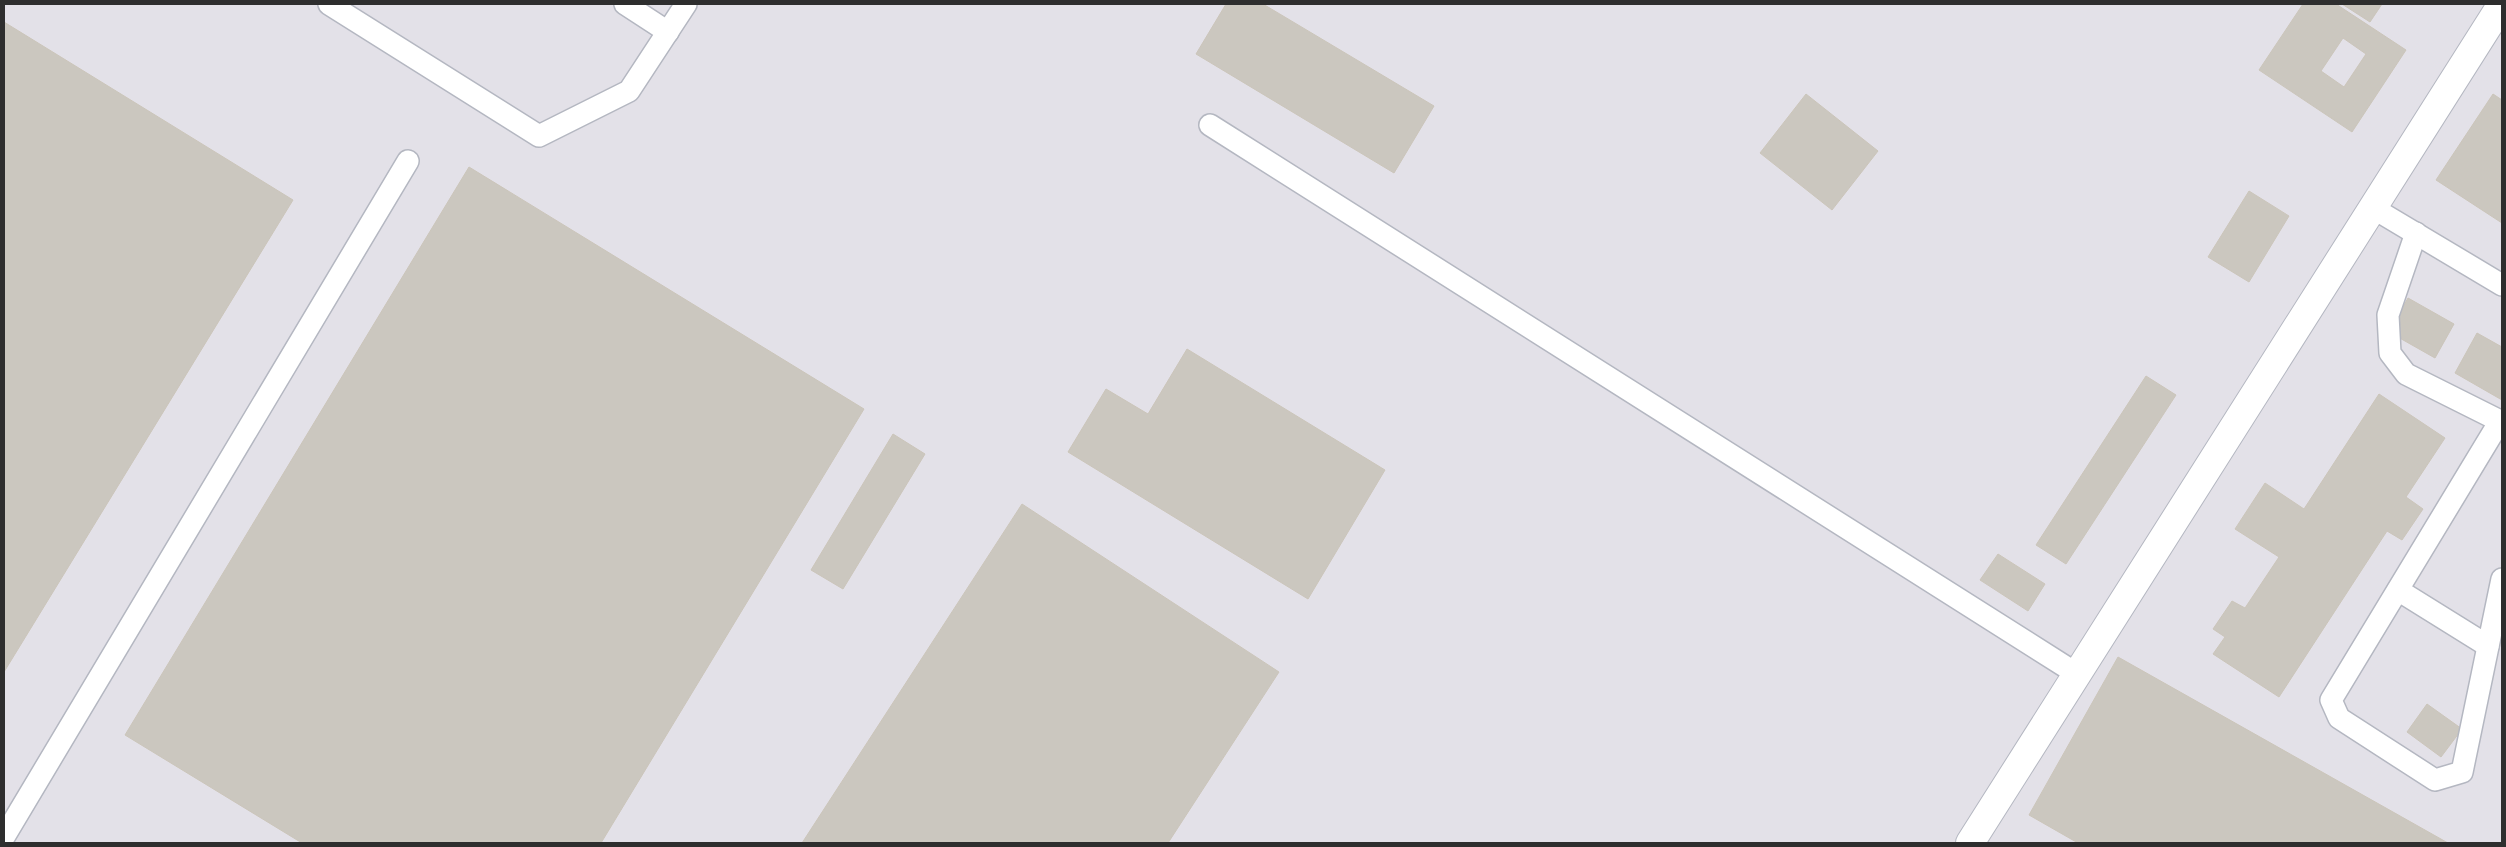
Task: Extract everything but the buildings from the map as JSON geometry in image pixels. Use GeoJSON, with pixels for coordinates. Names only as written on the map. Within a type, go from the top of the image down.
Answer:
{"type":"FeatureCollection","features":[{"type":"Feature","properties":{"kind":"street"},"geometry":{"type":"LineString","coordinates":[[1970,843],[2502,4]]}},
{"type":"Feature","properties":{"kind":"lane"},"geometry":{"type":"LineString","coordinates":[[328,4],[539,136],[629,91],[686,4]]}},
{"type":"Feature","properties":{"kind":"lane"},"geometry":{"type":"LineString","coordinates":[[625,4],[668,32]]}},
{"type":"Feature","properties":{"kind":"lane"},"geometry":{"type":"LineString","coordinates":[[1210,125],[2077,674]]}},
{"type":"Feature","properties":{"kind":"lane"},"geometry":{"type":"LineString","coordinates":[[4,837],[408,161]]}},
{"type":"Feature","properties":{"kind":"lane"},"geometry":{"type":"LineString","coordinates":[[2373,208],[2502,285]]}},
{"type":"Feature","properties":{"kind":"lane"},"geometry":{"type":"LineString","coordinates":[[2416,233],[2388,315],[2390,353],[2406,374],[2501,422],[2331,700],[2339,718],[2435,780],[2462,772],[2502,579]]}},
{"type":"Feature","properties":{"kind":"lane"},"geometry":{"type":"LineString","coordinates":[[2398,590],[2488,646]]}},
{"type":"Feature","properties":{"kind":"shaded area"},"geometry":{"type":"Polygon","coordinates":[[[4,4],[2502,4],[2502,843],[4,843],[4,4]]]}}]}
